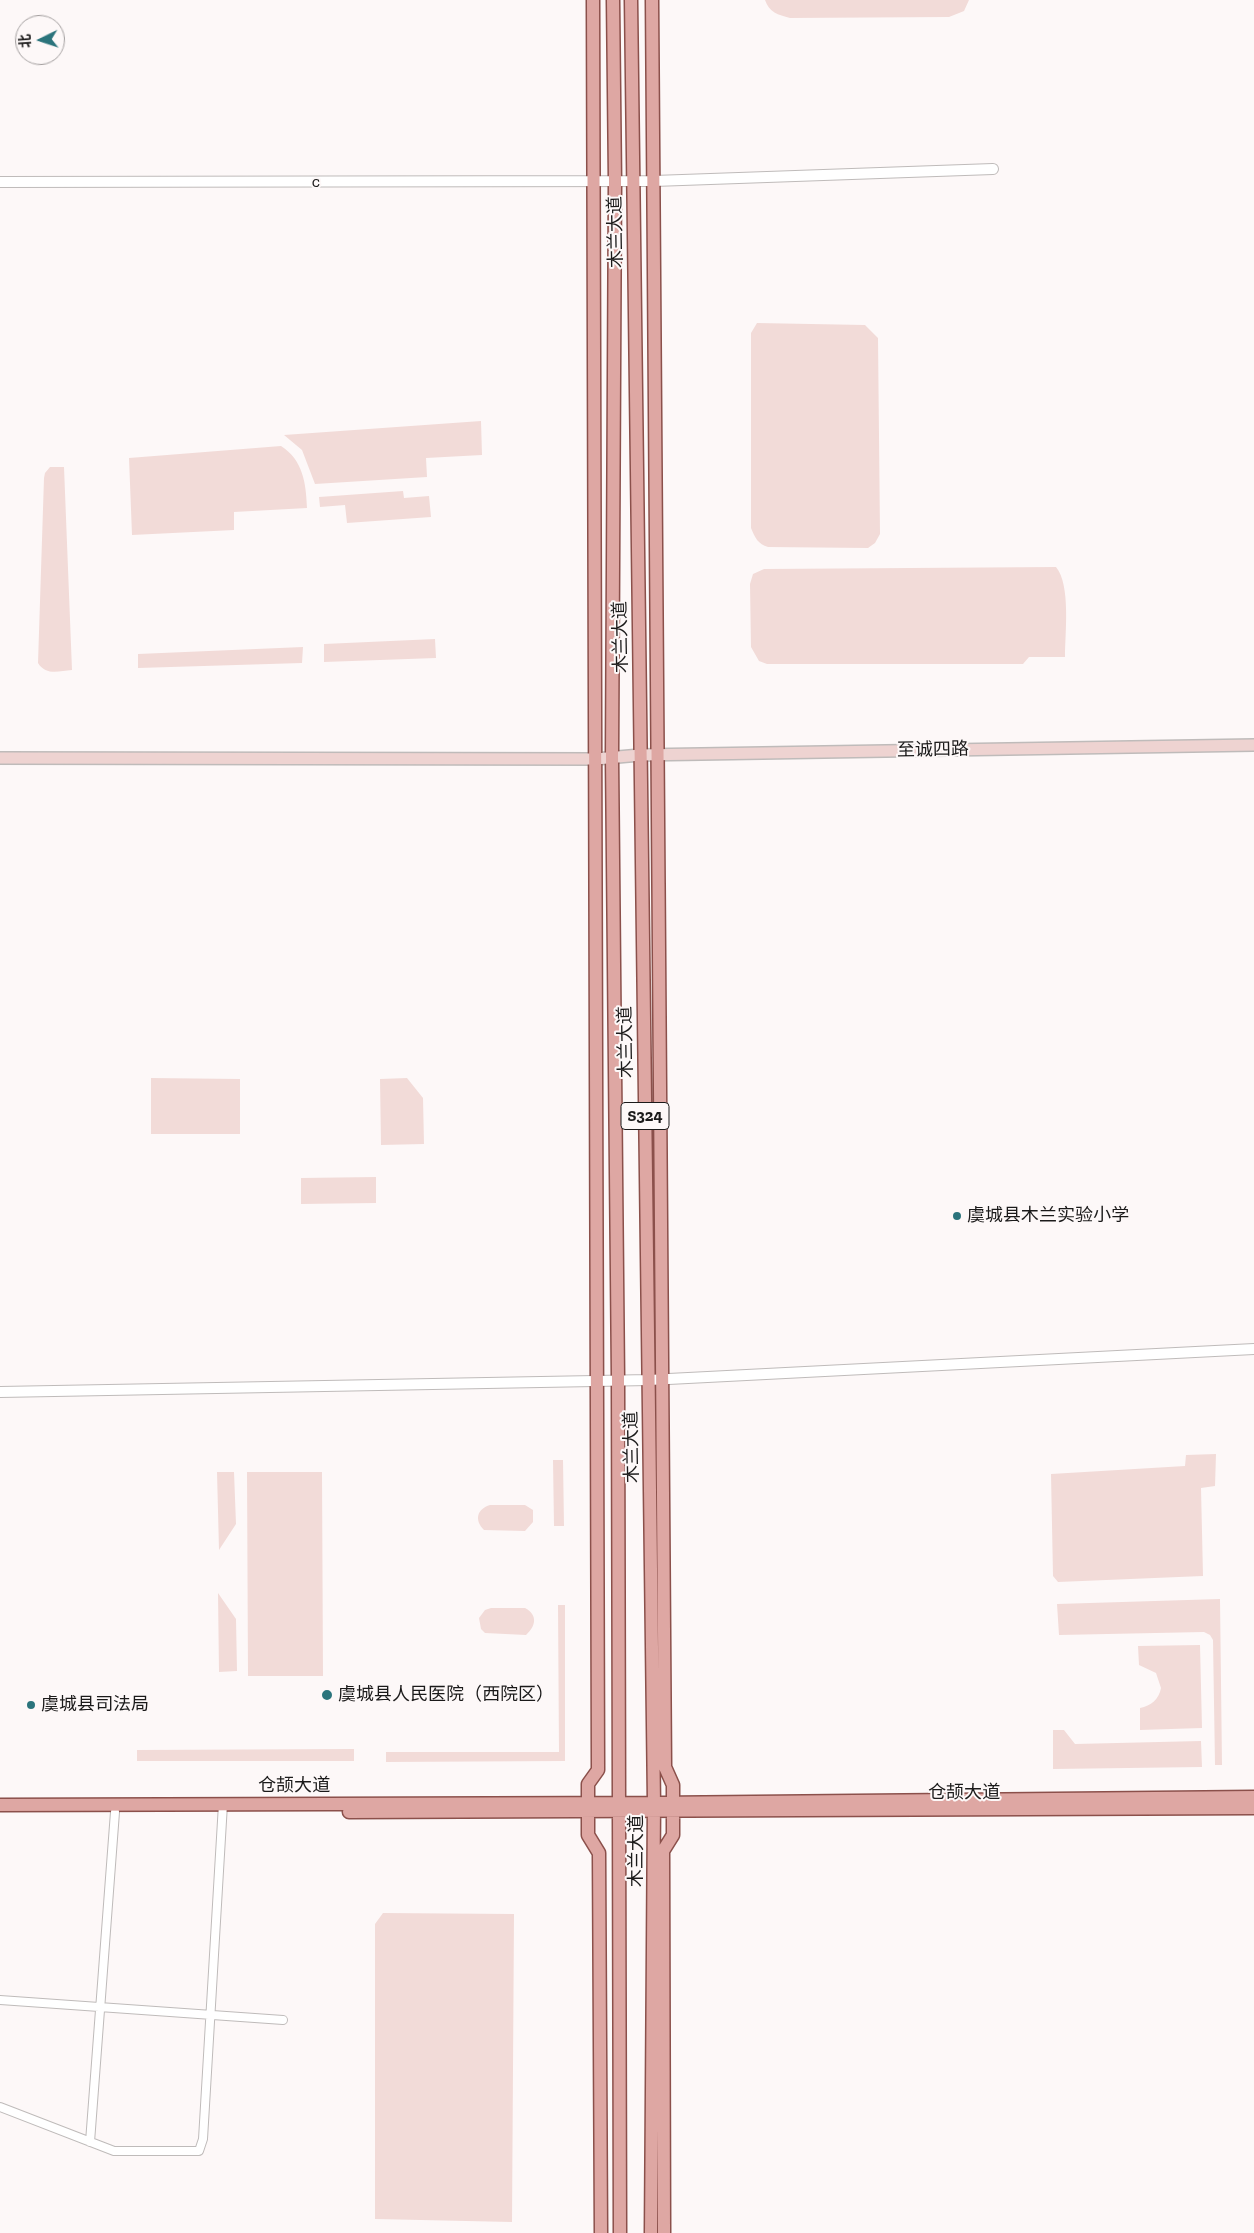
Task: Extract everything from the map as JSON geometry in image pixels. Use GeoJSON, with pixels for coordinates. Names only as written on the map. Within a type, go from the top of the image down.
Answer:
{"type":"FeatureCollection","features":[{"type":"Feature","properties":{"kind":"main road"},"geometry":{"type":"LineString","coordinates":[[593,0],[596,181],[593,350],[596,759],[598,1770],[588,1784],[588,1835],[599,1854],[601,2233]]}},
{"type":"Feature","properties":{"kind":"main road","name":"木兰大道"},"geometry":{"type":"LineString","coordinates":[[613,0],[615,181],[612,757],[618,1379],[620,2233]]}},
{"type":"Feature","properties":{"kind":"main road","name":"木兰大道"},"geometry":{"type":"LineString","coordinates":[[630,0],[640,755],[655,1380],[651,2233]]}},
{"type":"Feature","properties":{"kind":"main road"},"geometry":{"type":"LineString","coordinates":[[652,0],[659,755],[655,1380],[665,1767],[673,1785],[673,1835],[663,1851],[664,2233]]}},
{"type":"Feature","properties":{"kind":"main road","name":"至诚四路"},"geometry":{"type":"LineString","coordinates":[[0,758],[596,759],[640,755],[1254,745]]}},
{"type":"Feature","properties":{"kind":"main road","name":"仓颉大道"},"geometry":{"type":"LineString","coordinates":[[673,1808],[1254,1798]]}},
{"type":"Feature","properties":{"kind":"main road","name":"仓颉大道"},"geometry":{"type":"LineString","coordinates":[[0,1805],[223,1808],[1254,1808]]}},
{"type":"Feature","properties":{"kind":"main road","name":"仓颉大道"},"geometry":{"type":"LineString","coordinates":[[0,1811],[115,1812],[223,1808]]}},
{"type":"Feature","properties":{"kind":"street","name":"c"},"geometry":{"type":"LineString","coordinates":[[0,182],[654,181],[993,169]]}},
{"type":"Feature","properties":{"kind":"street"},"geometry":{"type":"LineString","coordinates":[[0,1392],[618,1379],[655,1380],[1254,1349]]}},
{"type":"Feature","properties":{"kind":"street"},"geometry":{"type":"LineString","coordinates":[[0,2107],[114,2151],[198,2151],[203,2139],[223,1808]]}},
{"type":"Feature","properties":{"kind":"street"},"geometry":{"type":"LineString","coordinates":[[90,2142],[115,1812]]}},
{"type":"Feature","properties":{"kind":"street"},"geometry":{"type":"LineString","coordinates":[[0,2000],[283,2020]]}},
{"type":"Feature","properties":{"kind":"shaded area"},"geometry":{"type":"Polygon","coordinates":[[[765,0],[969,0],[964,11],[949,17],[790,18],[774,12],[765,0]]]}},
{"type":"Feature","properties":{"kind":"shaded area"},"geometry":{"type":"Polygon","coordinates":[[[757,323],[865,325],[878,338],[880,534],[875,543],[868,548],[768,547],[759,542],[754,535],[751,528],[751,333],[757,323]]]}},
{"type":"Feature","properties":{"kind":"shaded area"},"geometry":{"type":"Polygon","coordinates":[[[481,421],[482,455],[426,458],[427,477],[315,484],[302,450],[284,435],[481,421]]]}},
{"type":"Feature","properties":{"kind":"shaded area"},"geometry":{"type":"Polygon","coordinates":[[[281,446],[299,465],[306,490],[307,508],[234,512],[234,530],[132,535],[129,458],[281,446]]]}},
{"type":"Feature","properties":{"kind":"shaded area"},"geometry":{"type":"Polygon","coordinates":[[[50,467],[64,467],[72,670],[58,672],[45,670],[38,663],[44,478],[45,473],[50,467]]]}},
{"type":"Feature","properties":{"kind":"shaded area"},"geometry":{"type":"Polygon","coordinates":[[[403,491],[404,498],[429,496],[431,517],[347,523],[345,505],[320,507],[319,497],[403,491]]]}},
{"type":"Feature","properties":{"kind":"shaded area"},"geometry":{"type":"Polygon","coordinates":[[[1056,567],[1064,585],[1065,657],[1029,657],[1023,664],[767,664],[759,661],[751,647],[750,584],[753,574],[764,569],[1056,567]]]}},
{"type":"Feature","properties":{"kind":"shaded area"},"geometry":{"type":"Polygon","coordinates":[[[435,639],[436,658],[324,662],[324,644],[435,639]]]}},
{"type":"Feature","properties":{"kind":"shaded area"},"geometry":{"type":"Polygon","coordinates":[[[303,647],[302,663],[138,668],[138,654],[303,647]]]}},
{"type":"Feature","properties":{"kind":"shaded area"},"geometry":{"type":"Polygon","coordinates":[[[151,1078],[240,1079],[240,1134],[151,1134],[151,1078]]]}},
{"type":"Feature","properties":{"kind":"shaded area"},"geometry":{"type":"Polygon","coordinates":[[[407,1078],[423,1098],[424,1144],[381,1145],[380,1079],[407,1078]]]}},
{"type":"Feature","properties":{"kind":"shaded area"},"geometry":{"type":"Polygon","coordinates":[[[376,1177],[376,1203],[301,1204],[301,1178],[376,1177]]]}},
{"type":"Feature","properties":{"kind":"shaded area"},"geometry":{"type":"Polygon","coordinates":[[[1216,1454],[1215,1486],[1201,1488],[1203,1576],[1058,1582],[1053,1576],[1051,1474],[1185,1466],[1186,1455],[1216,1454]]]}},
{"type":"Feature","properties":{"kind":"shaded area"},"geometry":{"type":"Polygon","coordinates":[[[553,1460],[563,1460],[564,1526],[554,1526],[553,1460]]]}},
{"type":"Feature","properties":{"kind":"shaded area"},"geometry":{"type":"Polygon","coordinates":[[[217,1472],[234,1472],[236,1524],[219,1550],[217,1472]]]}},
{"type":"Feature","properties":{"kind":"shaded area"},"geometry":{"type":"Polygon","coordinates":[[[247,1472],[322,1472],[323,1676],[248,1676],[247,1472]]]}},
{"type":"Feature","properties":{"kind":"shaded area"},"geometry":{"type":"Polygon","coordinates":[[[490,1505],[525,1505],[533,1510],[533,1522],[525,1531],[484,1530],[479,1522],[478,1515],[482,1509],[490,1505]]]}},
{"type":"Feature","properties":{"kind":"shaded area"},"geometry":{"type":"Polygon","coordinates":[[[218,1593],[236,1619],[237,1671],[219,1672],[218,1593]]]}},
{"type":"Feature","properties":{"kind":"shaded area"},"geometry":{"type":"Polygon","coordinates":[[[1220,1599],[1222,1765],[1215,1765],[1213,1640],[1210,1635],[1204,1632],[1059,1635],[1057,1604],[1220,1599]]]}},
{"type":"Feature","properties":{"kind":"shaded area"},"geometry":{"type":"Polygon","coordinates":[[[558,1605],[565,1605],[565,1761],[386,1762],[386,1752],[559,1752],[558,1605]]]}},
{"type":"Feature","properties":{"kind":"shaded area"},"geometry":{"type":"Polygon","coordinates":[[[491,1608],[525,1608],[534,1617],[534,1624],[526,1635],[485,1633],[481,1629],[479,1618],[485,1610],[491,1608]]]}},
{"type":"Feature","properties":{"kind":"shaded area"},"geometry":{"type":"Polygon","coordinates":[[[1200,1645],[1202,1728],[1140,1730],[1140,1708],[1148,1706],[1154,1701],[1161,1688],[1156,1673],[1139,1665],[1138,1646],[1200,1645]]]}},
{"type":"Feature","properties":{"kind":"shaded area"},"geometry":{"type":"Polygon","coordinates":[[[1053,1730],[1064,1730],[1075,1744],[1201,1741],[1202,1767],[1053,1769],[1053,1730]]]}},
{"type":"Feature","properties":{"kind":"shaded area"},"geometry":{"type":"Polygon","coordinates":[[[354,1749],[354,1761],[137,1761],[137,1750],[354,1749]]]}},
{"type":"Feature","properties":{"kind":"shaded area"},"geometry":{"type":"Polygon","coordinates":[[[383,1913],[514,1914],[512,2222],[375,2219],[375,1924],[383,1913]]]}},
{"type":"Feature","properties":{"kind":"place","name":"虞城县木兰实验小学"},"geometry":{"type":"Point","coordinates":[957,1216]}},
{"type":"Feature","properties":{"kind":"place","name":"虞城县人民医院（西院区）"},"geometry":{"type":"Point","coordinates":[327,1695]}},
{"type":"Feature","properties":{"kind":"place","name":"虞城县司法局"},"geometry":{"type":"Point","coordinates":[31,1705]}}]}
